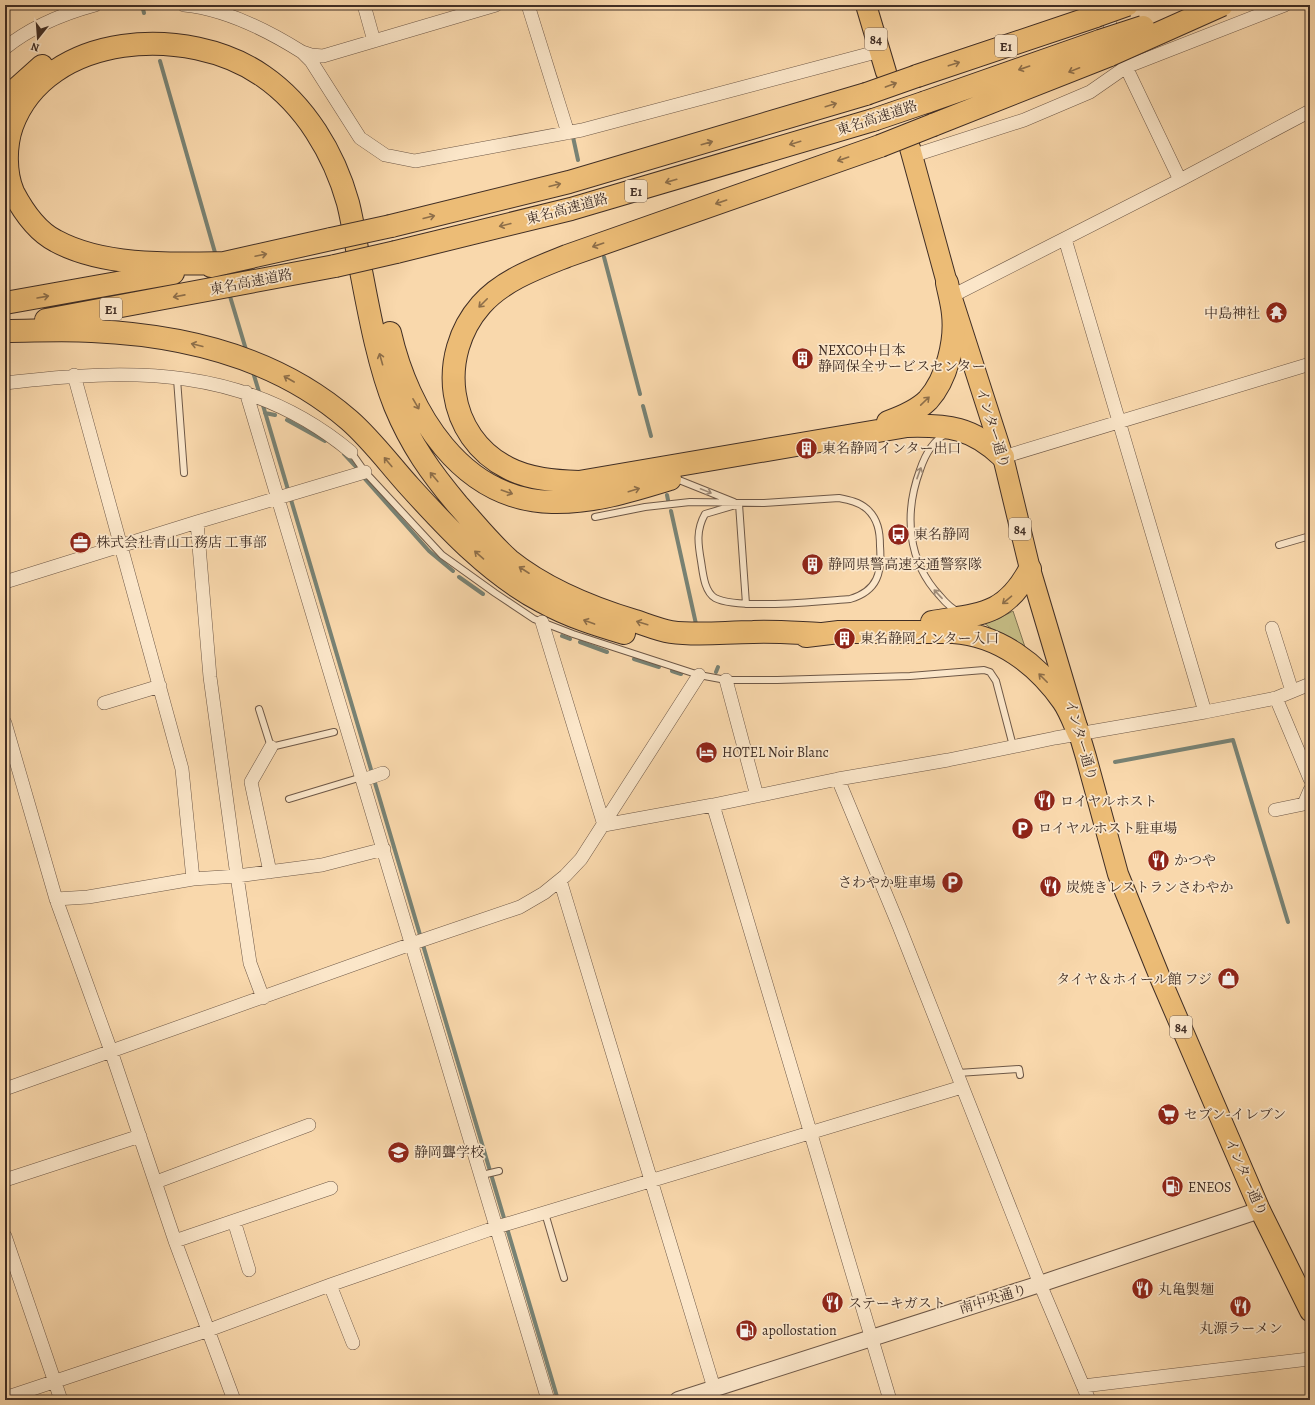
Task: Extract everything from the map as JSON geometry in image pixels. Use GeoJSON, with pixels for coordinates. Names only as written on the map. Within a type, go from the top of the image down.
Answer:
{"type":"FeatureCollection","features":[{"type":"Feature","properties":{"kind":"highway","name":"東名高速道路"},"geometry":{"type":"LineString","coordinates":[[5,303],[218,264],[391,226],[569,182],[866,94],[1099,11],[1127,5]]}},
{"type":"Feature","properties":{"kind":"highway","name":"東名高速道路"},"geometry":{"type":"LineString","coordinates":[[5,327],[72,316],[335,266],[571,209],[873,120],[926,102],[1112,54],[1204,5]]}},
{"type":"Feature","properties":{"kind":"highway"},"geometry":{"type":"LineString","coordinates":[[1003,457],[989,444],[974,434],[935,425],[907,426],[752,454],[579,482],[553,481],[528,476],[508,468],[485,454],[468,431],[458,411],[452,386],[456,356],[466,327],[481,305],[504,285],[538,268],[880,146],[1112,54],[1222,5]]}},
{"type":"Feature","properties":{"kind":"highway"},"geometry":{"type":"LineString","coordinates":[[5,98],[44,64],[73,47],[104,37],[132,32],[163,30],[192,34],[227,43],[258,59],[297,87],[329,126],[339,144],[360,198],[395,355],[411,396],[432,431],[451,456],[473,475],[498,489],[523,498],[550,502],[579,501],[610,497],[752,454]]}},
{"type":"Feature","properties":{"kind":"highway"},"geometry":{"type":"LineString","coordinates":[[218,264],[141,263],[79,251],[54,241],[35,226],[20,205],[9,183],[7,153],[10,133],[17,112],[34,91],[45,80],[62,68],[83,57],[124,45],[149,43],[177,44],[204,49],[231,58],[261,74],[297,106],[310,123],[332,160],[348,205],[379,351],[394,403],[408,436],[430,473],[485,536],[511,561],[553,589],[608,613],[670,632],[820,634],[882,632],[970,633],[988,638],[1000,644],[1029,664],[1051,686],[1064,702],[1079,734]]}},
{"type":"Feature","properties":{"kind":"highway"},"geometry":{"type":"LineString","coordinates":[[853,435],[910,414],[928,400],[940,382],[948,360],[953,330],[950,290]]}},
{"type":"Feature","properties":{"kind":"highway"},"geometry":{"type":"LineString","coordinates":[[5,331],[91,330],[142,335],[192,344],[239,356],[274,370],[311,391],[349,420],[452,532],[507,579],[543,603],[602,626],[629,635],[670,645],[717,647],[820,634]]}},
{"type":"Feature","properties":{"kind":"highway"},"geometry":{"type":"LineString","coordinates":[[882,632],[983,614],[1000,606],[1012,597],[1030,569]]}},
{"type":"Feature","properties":{"kind":"main road","name":"84"},"geometry":{"type":"LineString","coordinates":[[866,5],[886,72]]}},
{"type":"Feature","properties":{"kind":"main road","name":"インター通り"},"geometry":{"type":"LineString","coordinates":[[911,152],[950,290],[1003,457],[1030,569],[1079,734],[1118,874],[1161,980],[1260,1210],[1310,1311]]}},
{"type":"Feature","properties":{"kind":"street"},"geometry":{"type":"LineString","coordinates":[[5,48],[40,25],[71,11],[95,5]]}},
{"type":"Feature","properties":{"kind":"street"},"geometry":{"type":"LineString","coordinates":[[184,5],[218,12],[243,21],[302,52],[322,56],[496,5]]}},
{"type":"Feature","properties":{"kind":"street"},"geometry":{"type":"LineString","coordinates":[[364,5],[374,41]]}},
{"type":"Feature","properties":{"kind":"street"},"geometry":{"type":"LineString","coordinates":[[528,5],[568,133]]}},
{"type":"Feature","properties":{"kind":"street"},"geometry":{"type":"LineString","coordinates":[[911,152],[1024,120],[1090,92],[1112,54],[1285,5]]}},
{"type":"Feature","properties":{"kind":"street"},"geometry":{"type":"LineString","coordinates":[[1099,11],[1112,54],[1180,180]]}},
{"type":"Feature","properties":{"kind":"street"},"geometry":{"type":"LineString","coordinates":[[302,52],[311,61],[360,138],[385,155],[415,161],[568,133],[880,51]]}},
{"type":"Feature","properties":{"kind":"street"},"geometry":{"type":"LineString","coordinates":[[950,290],[1066,239],[1310,111]]}},
{"type":"Feature","properties":{"kind":"street"},"geometry":{"type":"LineString","coordinates":[[1066,239],[1205,712]]}},
{"type":"Feature","properties":{"kind":"street"},"geometry":{"type":"LineString","coordinates":[[1003,457],[1310,364]]}},
{"type":"Feature","properties":{"kind":"street"},"geometry":{"type":"LineString","coordinates":[[5,383],[74,375],[110,374],[207,382],[248,392],[299,415],[334,438],[351,452]]}},
{"type":"Feature","properties":{"kind":"street"},"geometry":{"type":"LineString","coordinates":[[74,375],[182,769],[193,879]]}},
{"type":"Feature","properties":{"kind":"street"},"geometry":{"type":"LineString","coordinates":[[248,392],[498,1227],[548,1400]]}},
{"type":"Feature","properties":{"kind":"street"},"geometry":{"type":"LineString","coordinates":[[5,582],[121,545],[365,472]]}},
{"type":"Feature","properties":{"kind":"street"},"geometry":{"type":"LineString","coordinates":[[197,522],[210,677],[237,876],[250,963],[263,998]]}},
{"type":"Feature","properties":{"kind":"street"},"geometry":{"type":"LineString","coordinates":[[542,622],[604,825]]}},
{"type":"Feature","properties":{"kind":"street"},"geometry":{"type":"LineString","coordinates":[[1272,628],[1292,691]]}},
{"type":"Feature","properties":{"kind":"street"},"geometry":{"type":"LineString","coordinates":[[5,1089],[263,998],[413,943],[520,907],[560,880],[580,859],[604,825],[699,675]]}},
{"type":"Feature","properties":{"kind":"street"},"geometry":{"type":"LineString","coordinates":[[726,680],[757,796]]}},
{"type":"Feature","properties":{"kind":"street"},"geometry":{"type":"LineString","coordinates":[[604,825],[713,805],[838,779],[948,760],[1013,746],[1276,698],[1310,684]]}},
{"type":"Feature","properties":{"kind":"street"},"geometry":{"type":"LineString","coordinates":[[104,702],[160,686]]}},
{"type":"Feature","properties":{"kind":"street"},"geometry":{"type":"LineString","coordinates":[[1276,698],[1310,779]]}},
{"type":"Feature","properties":{"kind":"street"},"geometry":{"type":"LineString","coordinates":[[5,723],[56,899],[234,1400]]}},
{"type":"Feature","properties":{"kind":"street"},"geometry":{"type":"LineString","coordinates":[[270,872],[252,782],[271,747]]}},
{"type":"Feature","properties":{"kind":"street"},"geometry":{"type":"LineString","coordinates":[[364,778],[383,773]]}},
{"type":"Feature","properties":{"kind":"street"},"geometry":{"type":"LineString","coordinates":[[838,779],[958,1074],[1040,1284],[1089,1400]]}},
{"type":"Feature","properties":{"kind":"street"},"geometry":{"type":"LineString","coordinates":[[1275,810],[1304,804],[1310,790]]}},
{"type":"Feature","properties":{"kind":"street"},"geometry":{"type":"LineString","coordinates":[[713,805],[890,1400]]}},
{"type":"Feature","properties":{"kind":"street"},"geometry":{"type":"LineString","coordinates":[[56,899],[88,897],[193,879],[237,876],[322,865],[384,849]]}},
{"type":"Feature","properties":{"kind":"street"},"geometry":{"type":"LineString","coordinates":[[560,880],[714,1393]]}},
{"type":"Feature","properties":{"kind":"street"},"geometry":{"type":"LineString","coordinates":[[5,1398],[209,1330],[330,1285],[498,1227],[962,1087]]}},
{"type":"Feature","properties":{"kind":"street"},"geometry":{"type":"LineString","coordinates":[[156,1182],[309,1125]]}},
{"type":"Feature","properties":{"kind":"street"},"geometry":{"type":"LineString","coordinates":[[5,1180],[140,1136]]}},
{"type":"Feature","properties":{"kind":"street"},"geometry":{"type":"LineString","coordinates":[[176,1240],[331,1188]]}},
{"type":"Feature","properties":{"kind":"street","name":"南中央通り"},"geometry":{"type":"LineString","coordinates":[[678,1400],[714,1393],[871,1337],[1040,1284],[1260,1210]]}},
{"type":"Feature","properties":{"kind":"street"},"geometry":{"type":"LineString","coordinates":[[234,1221],[249,1270]]}},
{"type":"Feature","properties":{"kind":"street"},"geometry":{"type":"LineString","coordinates":[[5,1236],[61,1400]]}},
{"type":"Feature","properties":{"kind":"street"},"geometry":{"type":"LineString","coordinates":[[330,1285],[352,1344]]}},
{"type":"Feature","properties":{"kind":"street"},"geometry":{"type":"LineString","coordinates":[[1083,1386],[1309,1359]]}},
{"type":"Feature","properties":{"kind":"lane"},"geometry":{"type":"LineString","coordinates":[[177,379],[184,473]]}},
{"type":"Feature","properties":{"kind":"lane"},"geometry":{"type":"LineString","coordinates":[[961,431],[945,434],[927,451],[914,484],[911,498],[909,524],[914,550],[928,582],[956,611],[970,616]]}},
{"type":"Feature","properties":{"kind":"lane"},"geometry":{"type":"LineString","coordinates":[[351,452],[365,472],[442,555],[534,619],[573,634],[699,675],[726,680],[910,676],[984,670],[990,672],[996,681],[1013,746]]}},
{"type":"Feature","properties":{"kind":"lane"},"geometry":{"type":"LineString","coordinates":[[673,478],[739,504]]}},
{"type":"Feature","properties":{"kind":"lane"},"geometry":{"type":"LineString","coordinates":[[595,517],[645,506],[690,502],[739,504],[839,498],[851,500],[868,510],[876,522],[880,533],[880,572],[874,583],[861,596],[850,599],[746,604],[715,598],[707,588],[697,536],[700,524],[705,514],[739,504]]}},
{"type":"Feature","properties":{"kind":"lane"},"geometry":{"type":"LineString","coordinates":[[739,504],[746,604]]}},
{"type":"Feature","properties":{"kind":"lane"},"geometry":{"type":"LineString","coordinates":[[1279,545],[1310,536]]}},
{"type":"Feature","properties":{"kind":"lane"},"geometry":{"type":"LineString","coordinates":[[259,709],[271,747],[334,732]]}},
{"type":"Feature","properties":{"kind":"lane"},"geometry":{"type":"LineString","coordinates":[[289,799],[364,778]]}},
{"type":"Feature","properties":{"kind":"lane"},"geometry":{"type":"LineString","coordinates":[[958,1074],[1019,1069],[1020,1075]]}},
{"type":"Feature","properties":{"kind":"lane"},"geometry":{"type":"LineString","coordinates":[[482,1175],[499,1171]]}},
{"type":"Feature","properties":{"kind":"lane"},"geometry":{"type":"LineString","coordinates":[[545,1213],[564,1278]]}},
{"type":"Feature","properties":{"kind":"shaded area"},"geometry":{"type":"Polygon","coordinates":[[[1013,611],[1028,656],[984,623],[998,619],[1013,611]]]}},
{"type":"Feature","properties":{"kind":"waterway"},"geometry":{"type":"LineString","coordinates":[[142,5],[144,13]]}},
{"type":"Feature","properties":{"kind":"waterway"},"geometry":{"type":"LineString","coordinates":[[160,61],[216,256]]}},
{"type":"Feature","properties":{"kind":"waterway"},"geometry":{"type":"LineString","coordinates":[[573,137],[578,160]]}},
{"type":"Feature","properties":{"kind":"waterway"},"geometry":{"type":"LineString","coordinates":[[604,257],[640,394]]}},
{"type":"Feature","properties":{"kind":"waterway"},"geometry":{"type":"LineString","coordinates":[[229,293],[247,353]]}},
{"type":"Feature","properties":{"kind":"waterway"},"geometry":{"type":"LineString","coordinates":[[252,369],[260,395]]}},
{"type":"Feature","properties":{"kind":"waterway"},"geometry":{"type":"LineString","coordinates":[[262,402],[558,1400]]}},
{"type":"Feature","properties":{"kind":"waterway"},"geometry":{"type":"LineString","coordinates":[[643,406],[651,436]]}},
{"type":"Feature","properties":{"kind":"waterway"},"geometry":{"type":"LineString","coordinates":[[265,413],[275,415]]}},
{"type":"Feature","properties":{"kind":"waterway"},"geometry":{"type":"LineString","coordinates":[[287,420],[325,441]]}},
{"type":"Feature","properties":{"kind":"waterway"},"geometry":{"type":"LineString","coordinates":[[344,454],[357,468]]}},
{"type":"Feature","properties":{"kind":"waterway"},"geometry":{"type":"LineString","coordinates":[[365,479],[429,551],[453,571]]}},
{"type":"Feature","properties":{"kind":"waterway"},"geometry":{"type":"LineString","coordinates":[[667,495],[668,500]]}},
{"type":"Feature","properties":{"kind":"waterway"},"geometry":{"type":"LineString","coordinates":[[671,511],[696,624]]}},
{"type":"Feature","properties":{"kind":"waterway"},"geometry":{"type":"LineString","coordinates":[[459,577],[483,594]]}},
{"type":"Feature","properties":{"kind":"waterway"},"geometry":{"type":"LineString","coordinates":[[562,636],[570,639]]}},
{"type":"Feature","properties":{"kind":"waterway"},"geometry":{"type":"LineString","coordinates":[[580,642],[607,652]]}},
{"type":"Feature","properties":{"kind":"waterway"},"geometry":{"type":"LineString","coordinates":[[634,659],[659,667]]}},
{"type":"Feature","properties":{"kind":"waterway"},"geometry":{"type":"LineString","coordinates":[[716,672],[718,667]]}},
{"type":"Feature","properties":{"kind":"waterway"},"geometry":{"type":"LineString","coordinates":[[672,671],[681,674]]}},
{"type":"Feature","properties":{"kind":"waterway"},"geometry":{"type":"LineString","coordinates":[[1115,762],[1233,740],[1288,922]]}},
{"type":"Feature","properties":{"kind":"tunnel"},"geometry":{"type":"LineString","coordinates":[[886,72],[910,148]]}},
{"type":"Feature","properties":{"kind":"place","name":"中島神社"},"geometry":{"type":"Point","coordinates":[1276,313]}},
{"type":"Feature","properties":{"kind":"place","name":"NEXCO中日本 静岡保全サービスセンター"},"geometry":{"type":"Point","coordinates":[802,358]}},
{"type":"Feature","properties":{"kind":"place","name":"東名静岡インター出口"},"geometry":{"type":"Point","coordinates":[807,448]}},
{"type":"Feature","properties":{"kind":"place","name":"東名静岡"},"geometry":{"type":"Point","coordinates":[898,534]}},
{"type":"Feature","properties":{"kind":"place","name":"株式会社青山工務店 工事部"},"geometry":{"type":"Point","coordinates":[80,542]}},
{"type":"Feature","properties":{"kind":"place","name":"静岡県警高速交通警察隊"},"geometry":{"type":"Point","coordinates":[812,564]}},
{"type":"Feature","properties":{"kind":"place","name":"東名静岡インター入口"},"geometry":{"type":"Point","coordinates":[844,638]}},
{"type":"Feature","properties":{"kind":"place","name":"HOTEL Noir Blanc"},"geometry":{"type":"Point","coordinates":[706,752]}},
{"type":"Feature","properties":{"kind":"place","name":"ロイヤルホスト"},"geometry":{"type":"Point","coordinates":[1045,801]}},
{"type":"Feature","properties":{"kind":"place","name":"ロイヤルホスト駐車場"},"geometry":{"type":"Point","coordinates":[1022,828]}},
{"type":"Feature","properties":{"kind":"place","name":"かつや"},"geometry":{"type":"Point","coordinates":[1159,860]}},
{"type":"Feature","properties":{"kind":"place","name":"さわやか駐車場"},"geometry":{"type":"Point","coordinates":[952,882]}},
{"type":"Feature","properties":{"kind":"place","name":"炭焼きレストランさわやか"},"geometry":{"type":"Point","coordinates":[1050,887]}},
{"type":"Feature","properties":{"kind":"place","name":"タイヤ＆ホイール館 フジ"},"geometry":{"type":"Point","coordinates":[1228,979]}},
{"type":"Feature","properties":{"kind":"place","name":"セブン-イレブン"},"geometry":{"type":"Point","coordinates":[1168,1114]}},
{"type":"Feature","properties":{"kind":"place","name":"静岡聾学校"},"geometry":{"type":"Point","coordinates":[399,1152]}},
{"type":"Feature","properties":{"kind":"place","name":"ENEOS"},"geometry":{"type":"Point","coordinates":[1172,1187]}},
{"type":"Feature","properties":{"kind":"place","name":"丸亀製麺"},"geometry":{"type":"Point","coordinates":[1142,1289]}},
{"type":"Feature","properties":{"kind":"place","name":"ステーキガスト"},"geometry":{"type":"Point","coordinates":[832,1303]}},
{"type":"Feature","properties":{"kind":"place","name":"丸源ラーメン"},"geometry":{"type":"Point","coordinates":[1241,1306]}},
{"type":"Feature","properties":{"kind":"place","name":"apollostation"},"geometry":{"type":"Point","coordinates":[747,1330]}}]}
